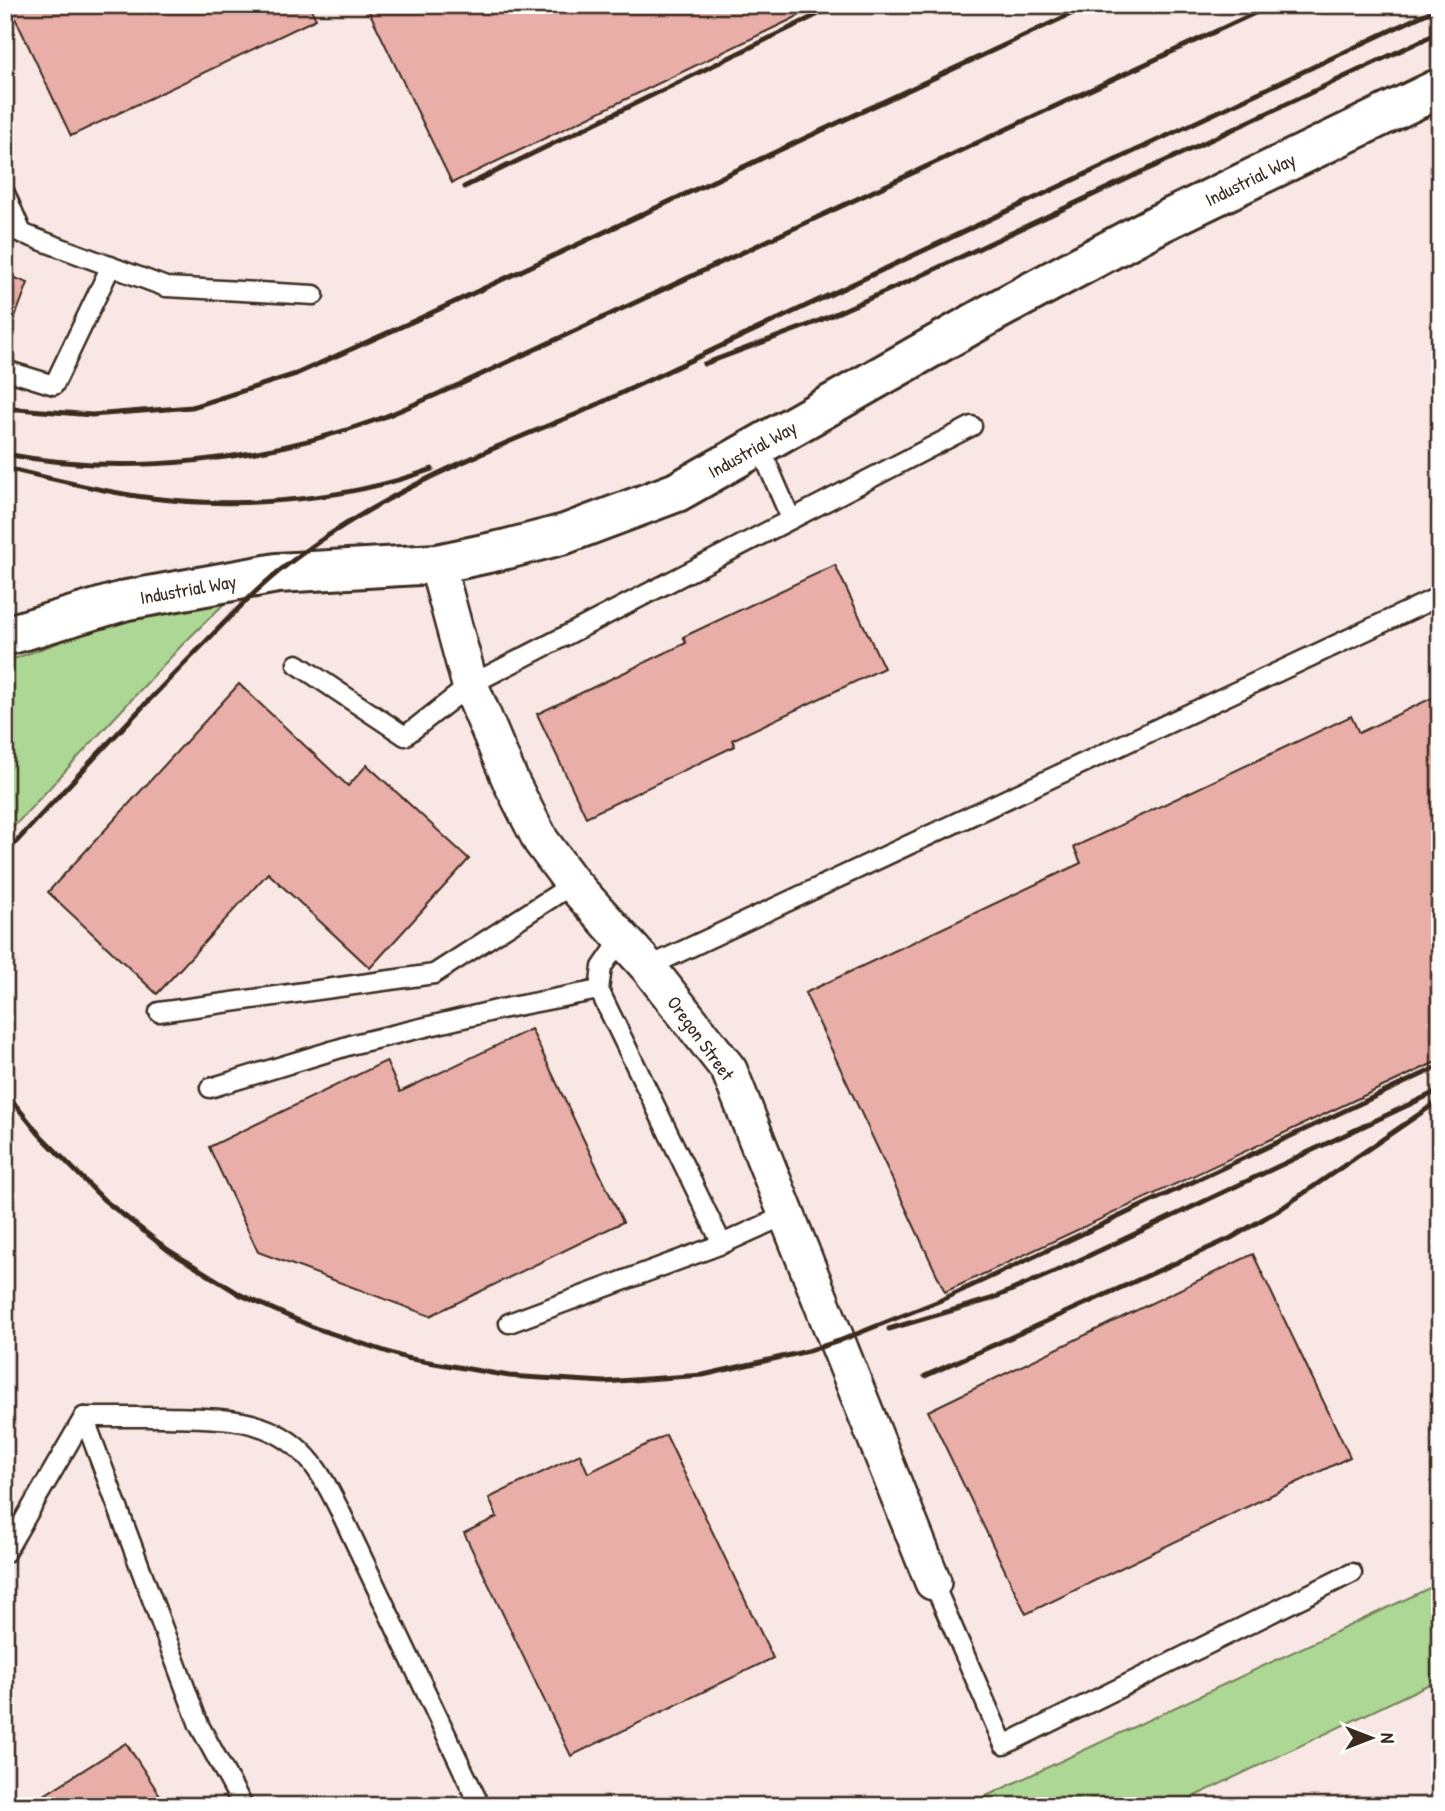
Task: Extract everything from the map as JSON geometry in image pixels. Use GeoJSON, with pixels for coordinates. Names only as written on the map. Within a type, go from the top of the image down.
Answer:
{"type":"FeatureCollection","features":[{"type":"Feature","properties":{"kind":"street","name":"Industrial Way"},"geometry":{"type":"LineString","coordinates":[[5,636],[127,600],[277,573],[436,564],[507,549],[578,529],[677,492],[992,313],[1160,223],[1440,88]]}},
{"type":"Feature","properties":{"kind":"street","name":"Oregon Street"},"geometry":{"type":"LineString","coordinates":[[436,564],[470,685],[510,782],[541,841],[573,884],[648,967],[729,1070],[933,1582]]}},
{"type":"Feature","properties":{"kind":"lane"},"geometry":{"type":"LineString","coordinates":[[5,193],[14,230],[166,287],[314,295]]}},
{"type":"Feature","properties":{"kind":"lane"},"geometry":{"type":"LineString","coordinates":[[5,370],[54,385],[111,266]]}},
{"type":"Feature","properties":{"kind":"lane"},"geometry":{"type":"LineString","coordinates":[[297,664],[405,736],[470,685],[972,426]]}},
{"type":"Feature","properties":{"kind":"lane"},"geometry":{"type":"LineString","coordinates":[[759,445],[791,519]]}},
{"type":"Feature","properties":{"kind":"lane"},"geometry":{"type":"LineString","coordinates":[[648,967],[1440,596]]}},
{"type":"Feature","properties":{"kind":"lane"},"geometry":{"type":"LineString","coordinates":[[159,1012],[434,974],[573,884]]}},
{"type":"Feature","properties":{"kind":"lane"},"geometry":{"type":"LineString","coordinates":[[622,938],[601,967],[599,990],[722,1244]]}},
{"type":"Feature","properties":{"kind":"lane"},"geometry":{"type":"LineString","coordinates":[[210,1088],[354,1044],[501,1009],[599,990]]}},
{"type":"Feature","properties":{"kind":"lane"},"geometry":{"type":"LineString","coordinates":[[509,1323],[722,1244],[788,1214]]}},
{"type":"Feature","properties":{"kind":"lane"},"geometry":{"type":"LineString","coordinates":[[5,1553],[84,1417]]}},
{"type":"Feature","properties":{"kind":"lane"},"geometry":{"type":"LineString","coordinates":[[84,1417],[199,1725],[243,1806]]}},
{"type":"Feature","properties":{"kind":"lane"},"geometry":{"type":"LineString","coordinates":[[84,1417],[222,1418],[276,1432],[301,1451],[323,1478],[480,1806]]}},
{"type":"Feature","properties":{"kind":"lane"},"geometry":{"type":"LineString","coordinates":[[933,1582],[1004,1745],[1352,1573]]}},
{"type":"Feature","properties":{"kind":"shaded area"},"geometry":{"type":"Polygon","coordinates":[[[5,5],[1440,5],[1440,1806],[5,1806],[5,5]]]}},
{"type":"Feature","properties":{"kind":"green space"},"geometry":{"type":"Polygon","coordinates":[[[234,594],[182,645],[5,836],[5,662],[115,622],[234,594]]]}},
{"type":"Feature","properties":{"kind":"green space"},"geometry":{"type":"Polygon","coordinates":[[[1440,1583],[1440,1679],[1174,1806],[965,1806],[1440,1583]]]}},
{"type":"Feature","properties":{"kind":"building"},"geometry":{"type":"Polygon","coordinates":[[[9,5],[309,5],[316,19],[71,136],[9,5]]]}},
{"type":"Feature","properties":{"kind":"building"},"geometry":{"type":"Polygon","coordinates":[[[366,5],[821,5],[452,183],[366,5]]]}},
{"type":"Feature","properties":{"kind":"building"},"geometry":{"type":"Polygon","coordinates":[[[5,274],[28,283],[5,343],[5,274]]]}},
{"type":"Feature","properties":{"kind":"building"},"geometry":{"type":"Polygon","coordinates":[[[835,565],[884,668],[732,740],[735,746],[586,817],[537,714],[686,643],[683,637],[835,565]]]}},
{"type":"Feature","properties":{"kind":"building"},"geometry":{"type":"Polygon","coordinates":[[[239,684],[348,786],[367,765],[469,859],[370,968],[268,873],[157,994],[48,892],[239,684]]]}},
{"type":"Feature","properties":{"kind":"building"},"geometry":{"type":"Polygon","coordinates":[[[1440,694],[1440,1060],[945,1292],[805,993],[1081,863],[1074,847],[1351,716],[1359,733],[1440,694]]]}},
{"type":"Feature","properties":{"kind":"building"},"geometry":{"type":"Polygon","coordinates":[[[531,1029],[623,1222],[430,1316],[258,1252],[209,1147],[386,1061],[400,1092],[531,1029]]]}},
{"type":"Feature","properties":{"kind":"building"},"geometry":{"type":"Polygon","coordinates":[[[1253,1254],[1350,1457],[1026,1614],[928,1411],[1253,1254]]]}},
{"type":"Feature","properties":{"kind":"building"},"geometry":{"type":"Polygon","coordinates":[[[666,1435],[773,1658],[571,1756],[464,1533],[497,1517],[489,1498],[580,1454],[588,1473],[666,1435]]]}},
{"type":"Feature","properties":{"kind":"building"},"geometry":{"type":"Polygon","coordinates":[[[126,1743],[167,1806],[27,1806],[126,1743]]]}},
{"type":"Feature","properties":{"kind":"railway"},"geometry":{"type":"LineString","coordinates":[[464,187],[837,5]]}},
{"type":"Feature","properties":{"kind":"railway"},"geometry":{"type":"LineString","coordinates":[[5,408],[92,415],[192,407],[296,374],[1090,5]]}},
{"type":"Feature","properties":{"kind":"railway"},"geometry":{"type":"LineString","coordinates":[[5,454],[99,464],[194,461],[289,445],[335,434],[379,419],[463,383],[1272,5]]}},
{"type":"Feature","properties":{"kind":"railway"},"geometry":{"type":"LineString","coordinates":[[5,854],[243,604],[278,572],[347,523],[460,463],[577,414],[1440,7]]}},
{"type":"Feature","properties":{"kind":"railway"},"geometry":{"type":"LineString","coordinates":[[704,364],[814,323],[916,278],[1440,32]]}},
{"type":"Feature","properties":{"kind":"railway"},"geometry":{"type":"LineString","coordinates":[[5,468],[136,496],[210,502],[324,496],[361,489],[432,469]]}},
{"type":"Feature","properties":{"kind":"railway"},"geometry":{"type":"LineString","coordinates":[[5,1092],[39,1134],[104,1200],[168,1250],[241,1295],[315,1328],[406,1358],[509,1376],[604,1382],[703,1375],[808,1351],[839,1341],[939,1301],[1440,1066]]}},
{"type":"Feature","properties":{"kind":"railway"},"geometry":{"type":"LineString","coordinates":[[889,1329],[991,1299],[1052,1273],[1440,1090]]}},
{"type":"Feature","properties":{"kind":"railway"},"geometry":{"type":"LineString","coordinates":[[925,1376],[1231,1238],[1282,1208],[1440,1100]]}}]}
